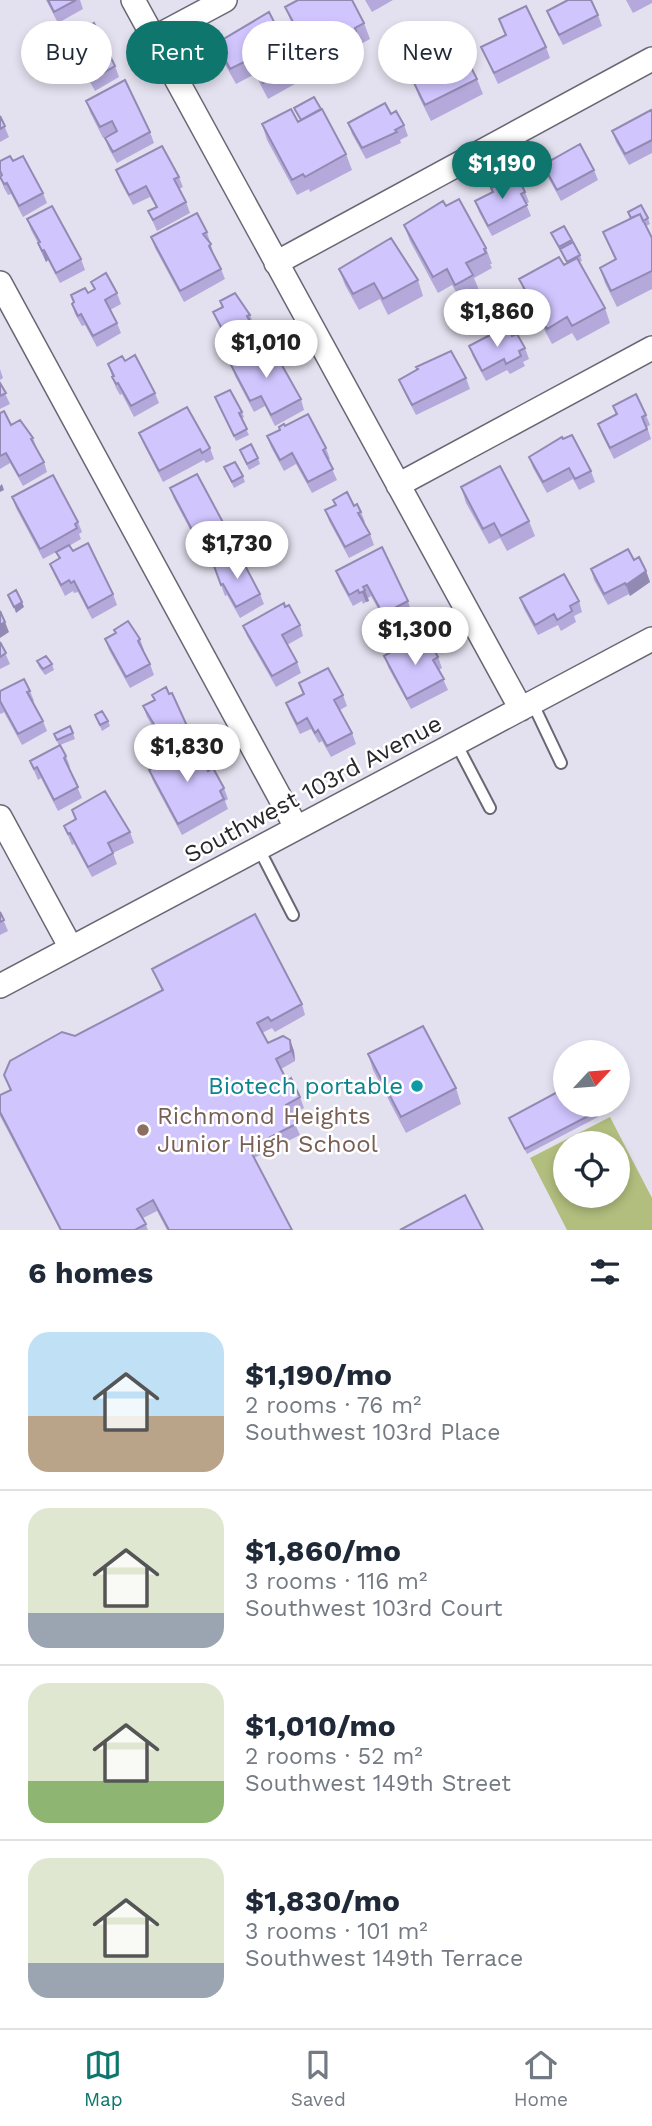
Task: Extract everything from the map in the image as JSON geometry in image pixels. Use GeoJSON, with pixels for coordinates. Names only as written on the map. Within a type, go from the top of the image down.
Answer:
{"type":"FeatureCollection","features":[{"type":"Feature","properties":{"kind":"street"},"geometry":{"type":"LineString","coordinates":[[133,0],[145,21]]}},
{"type":"Feature","properties":{"kind":"street"},"geometry":{"type":"LineString","coordinates":[[186,21],[225,0]]}},
{"type":"Feature","properties":{"kind":"street"},"geometry":{"type":"LineString","coordinates":[[276,262],[652,60]]}},
{"type":"Feature","properties":{"kind":"street"},"geometry":{"type":"LineString","coordinates":[[179,84],[398,485],[526,705]]}},
{"type":"Feature","properties":{"kind":"street"},"geometry":{"type":"LineString","coordinates":[[0,283],[296,827]]}},
{"type":"Feature","properties":{"kind":"street"},"geometry":{"type":"LineString","coordinates":[[398,485],[652,348]]}},
{"type":"Feature","properties":{"kind":"street","name":"Southwest 103rd Avenue"},"geometry":{"type":"LineString","coordinates":[[0,986],[652,639]]}},
{"type":"Feature","properties":{"kind":"street"},"geometry":{"type":"LineString","coordinates":[[0,817],[71,948]]}},
{"type":"Feature","properties":{"kind":"lane"},"geometry":{"type":"LineString","coordinates":[[526,705],[561,763]]}},
{"type":"Feature","properties":{"kind":"lane"},"geometry":{"type":"LineString","coordinates":[[456,743],[490,808]]}},
{"type":"Feature","properties":{"kind":"lane"},"geometry":{"type":"LineString","coordinates":[[258,847],[293,915]]}},
{"type":"Feature","properties":{"kind":"green space"},"geometry":{"type":"Polygon","coordinates":[[[610,1117],[617,1131],[583,1131],[610,1117]]]}},
{"type":"Feature","properties":{"kind":"green space"},"geometry":{"type":"Polygon","coordinates":[[[553,1146],[553,1203],[530,1158],[553,1146]]]}},
{"type":"Feature","properties":{"kind":"green space"},"geometry":{"type":"Polygon","coordinates":[[[630,1156],[652,1198],[652,1230],[567,1230],[556,1208],[630,1208],[630,1156]]]}},
{"type":"Feature","properties":{"kind":"building"},"geometry":{"type":"Polygon","coordinates":[[[48,0],[76,0],[54,12],[48,0]]]}},
{"type":"Feature","properties":{"kind":"building"},"geometry":{"type":"Polygon","coordinates":[[[298,0],[352,0],[363,21],[293,21],[285,7],[298,0]]]}},
{"type":"Feature","properties":{"kind":"building"},"geometry":{"type":"Polygon","coordinates":[[[568,0],[591,0],[598,15],[559,35],[547,11],[568,0]]]}},
{"type":"Feature","properties":{"kind":"building"},"geometry":{"type":"Polygon","coordinates":[[[526,6],[546,47],[494,73],[481,47],[506,35],[499,19],[526,6]]]}},
{"type":"Feature","properties":{"kind":"building"},"geometry":{"type":"Polygon","coordinates":[[[269,12],[274,21],[254,21],[269,12]]]}},
{"type":"Feature","properties":{"kind":"building"},"geometry":{"type":"Polygon","coordinates":[[[242,28],[242,63],[230,69],[228,65],[228,36],[242,28]]]}},
{"type":"Feature","properties":{"kind":"building"},"geometry":{"type":"Polygon","coordinates":[[[125,80],[150,132],[113,152],[105,138],[117,131],[112,121],[100,127],[86,101],[125,80]]]}},
{"type":"Feature","properties":{"kind":"building"},"geometry":{"type":"Polygon","coordinates":[[[414,84],[467,84],[425,105],[414,84]]]}},
{"type":"Feature","properties":{"kind":"building"},"geometry":{"type":"Polygon","coordinates":[[[314,97],[321,109],[301,120],[294,108],[314,97]]]}},
{"type":"Feature","properties":{"kind":"building"},"geometry":{"type":"Polygon","coordinates":[[[385,103],[391,114],[396,111],[404,125],[395,130],[397,132],[362,148],[348,123],[385,103]]]}},
{"type":"Feature","properties":{"kind":"building"},"geometry":{"type":"Polygon","coordinates":[[[291,109],[298,122],[322,109],[346,154],[305,177],[303,174],[292,180],[262,124],[291,109]]]}},
{"type":"Feature","properties":{"kind":"building"},"geometry":{"type":"Polygon","coordinates":[[[651,110],[652,140],[625,154],[612,131],[651,110]]]}},
{"type":"Feature","properties":{"kind":"building"},"geometry":{"type":"Polygon","coordinates":[[[0,116],[5,126],[0,129],[0,116]]]}},
{"type":"Feature","properties":{"kind":"building"},"geometry":{"type":"Polygon","coordinates":[[[580,144],[594,170],[557,190],[543,165],[580,144]]]}},
{"type":"Feature","properties":{"kind":"building"},"geometry":{"type":"Polygon","coordinates":[[[162,146],[179,177],[174,179],[186,202],[153,220],[148,211],[157,207],[146,186],[129,195],[116,170],[162,146]]]}},
{"type":"Feature","properties":{"kind":"building"},"geometry":{"type":"Polygon","coordinates":[[[10,156],[13,161],[23,156],[43,193],[19,206],[7,183],[4,184],[0,177],[0,161],[10,156]]]}},
{"type":"Feature","properties":{"kind":"building"},"geometry":{"type":"Polygon","coordinates":[[[517,175],[525,192],[521,194],[527,205],[488,226],[475,201],[493,192],[491,188],[517,175]]]}},
{"type":"Feature","properties":{"kind":"building"},"geometry":{"type":"Polygon","coordinates":[[[459,199],[486,248],[486,253],[466,263],[473,275],[455,285],[447,269],[433,277],[404,225],[443,201],[446,206],[459,199]]]}},
{"type":"Feature","properties":{"kind":"building"},"geometry":{"type":"Polygon","coordinates":[[[641,205],[648,218],[643,221],[640,214],[631,218],[628,212],[641,205]]]}},
{"type":"Feature","properties":{"kind":"building"},"geometry":{"type":"Polygon","coordinates":[[[52,206],[81,259],[56,273],[27,219],[52,206]]]}},
{"type":"Feature","properties":{"kind":"building"},"geometry":{"type":"Polygon","coordinates":[[[197,213],[207,232],[203,234],[211,244],[209,246],[221,269],[180,291],[151,237],[197,213]]]}},
{"type":"Feature","properties":{"kind":"building"},"geometry":{"type":"Polygon","coordinates":[[[640,214],[652,238],[652,271],[611,291],[600,268],[616,259],[603,232],[640,214]]]}},
{"type":"Feature","properties":{"kind":"building"},"geometry":{"type":"Polygon","coordinates":[[[564,226],[572,240],[559,247],[551,233],[564,226]]]}},
{"type":"Feature","properties":{"kind":"building"},"geometry":{"type":"Polygon","coordinates":[[[391,238],[418,280],[383,299],[374,283],[353,294],[339,269],[391,238]]]}},
{"type":"Feature","properties":{"kind":"building"},"geometry":{"type":"Polygon","coordinates":[[[573,242],[580,255],[567,262],[560,249],[573,242]]]}},
{"type":"Feature","properties":{"kind":"building"},"geometry":{"type":"Polygon","coordinates":[[[559,257],[564,265],[577,258],[605,308],[572,326],[567,317],[547,329],[519,279],[559,257]]]}},
{"type":"Feature","properties":{"kind":"building"},"geometry":{"type":"Polygon","coordinates":[[[106,273],[117,293],[105,300],[117,323],[93,336],[81,314],[78,316],[71,295],[85,288],[88,293],[95,289],[91,282],[106,273]]]}},
{"type":"Feature","properties":{"kind":"building"},"geometry":{"type":"Polygon","coordinates":[[[235,293],[250,315],[247,316],[258,336],[233,349],[213,312],[223,307],[220,301],[235,293]]]}},
{"type":"Feature","properties":{"kind":"building"},"geometry":{"type":"Polygon","coordinates":[[[507,326],[512,336],[517,334],[525,348],[519,351],[521,356],[506,364],[504,359],[482,371],[469,346],[507,326]]]}},
{"type":"Feature","properties":{"kind":"building"},"geometry":{"type":"Polygon","coordinates":[[[270,344],[301,399],[271,415],[261,396],[250,401],[231,365],[270,344]]]}},
{"type":"Feature","properties":{"kind":"building"},"geometry":{"type":"Polygon","coordinates":[[[451,351],[466,378],[412,405],[399,380],[418,369],[416,367],[451,351]]]}},
{"type":"Feature","properties":{"kind":"building"},"geometry":{"type":"Polygon","coordinates":[[[135,355],[155,393],[131,406],[112,377],[114,376],[108,364],[122,356],[125,361],[135,355]]]}},
{"type":"Feature","properties":{"kind":"building"},"geometry":{"type":"Polygon","coordinates":[[[0,383],[6,393],[0,396],[0,383]]]}},
{"type":"Feature","properties":{"kind":"building"},"geometry":{"type":"Polygon","coordinates":[[[230,390],[242,412],[239,413],[247,429],[234,436],[215,397],[230,390]]]}},
{"type":"Feature","properties":{"kind":"building"},"geometry":{"type":"Polygon","coordinates":[[[636,394],[646,415],[642,417],[647,429],[610,448],[598,424],[617,414],[613,406],[636,394]]]}},
{"type":"Feature","properties":{"kind":"building"},"geometry":{"type":"Polygon","coordinates":[[[187,407],[210,448],[202,453],[200,449],[159,471],[139,433],[187,407]]]}},
{"type":"Feature","properties":{"kind":"building"},"geometry":{"type":"Polygon","coordinates":[[[4,411],[11,425],[20,420],[33,438],[31,439],[44,462],[19,476],[6,453],[0,456],[0,413],[4,411]]]}},
{"type":"Feature","properties":{"kind":"building"},"geometry":{"type":"Polygon","coordinates":[[[308,414],[326,448],[323,450],[333,469],[308,482],[292,453],[280,460],[267,436],[280,430],[279,427],[284,424],[285,426],[308,414]]]}},
{"type":"Feature","properties":{"kind":"building"},"geometry":{"type":"Polygon","coordinates":[[[572,435],[591,471],[575,479],[569,468],[543,482],[529,457],[562,437],[563,439],[572,435]]]}},
{"type":"Feature","properties":{"kind":"building"},"geometry":{"type":"Polygon","coordinates":[[[251,444],[258,458],[247,464],[240,450],[251,444]]]}},
{"type":"Feature","properties":{"kind":"building"},"geometry":{"type":"Polygon","coordinates":[[[235,462],[243,476],[232,482],[224,467],[235,462]]]}},
{"type":"Feature","properties":{"kind":"building"},"geometry":{"type":"Polygon","coordinates":[[[500,466],[529,521],[501,536],[494,523],[483,529],[461,487],[500,466]]]}},
{"type":"Feature","properties":{"kind":"building"},"geometry":{"type":"Polygon","coordinates":[[[197,474],[226,528],[199,543],[170,488],[197,474]]]}},
{"type":"Feature","properties":{"kind":"building"},"geometry":{"type":"Polygon","coordinates":[[[53,475],[78,522],[75,524],[77,528],[40,549],[12,497],[53,475]]]}},
{"type":"Feature","properties":{"kind":"building"},"geometry":{"type":"Polygon","coordinates":[[[347,492],[354,506],[357,504],[361,512],[358,513],[370,534],[345,547],[325,510],[336,505],[333,500],[347,492]]]}},
{"type":"Feature","properties":{"kind":"building"},"geometry":{"type":"Polygon","coordinates":[[[88,543],[113,594],[88,608],[74,581],[71,583],[69,580],[61,585],[50,564],[60,558],[56,552],[69,545],[73,551],[88,543]]]}},
{"type":"Feature","properties":{"kind":"building"},"geometry":{"type":"Polygon","coordinates":[[[382,547],[408,601],[383,614],[367,585],[362,592],[359,593],[358,590],[349,595],[336,571],[382,547]]]}},
{"type":"Feature","properties":{"kind":"building"},"geometry":{"type":"Polygon","coordinates":[[[628,549],[634,560],[639,557],[646,571],[626,585],[625,583],[604,594],[591,569],[628,549]]]}},
{"type":"Feature","properties":{"kind":"building"},"geometry":{"type":"Polygon","coordinates":[[[241,558],[260,594],[236,607],[223,584],[221,585],[214,566],[228,559],[230,563],[241,558]]]}},
{"type":"Feature","properties":{"kind":"building"},"geometry":{"type":"Polygon","coordinates":[[[564,574],[579,601],[570,606],[572,611],[557,620],[554,614],[535,625],[520,598],[564,574]]]}},
{"type":"Feature","properties":{"kind":"building"},"geometry":{"type":"Polygon","coordinates":[[[16,590],[22,602],[14,607],[8,595],[16,590]]]}},
{"type":"Feature","properties":{"kind":"building"},"geometry":{"type":"Polygon","coordinates":[[[284,603],[285,607],[289,605],[300,625],[282,635],[297,662],[272,676],[243,626],[284,603]]]}},
{"type":"Feature","properties":{"kind":"building"},"geometry":{"type":"Polygon","coordinates":[[[0,611],[5,622],[0,625],[0,611]]]}},
{"type":"Feature","properties":{"kind":"building"},"geometry":{"type":"Polygon","coordinates":[[[128,621],[140,639],[138,641],[150,664],[126,677],[105,639],[128,621]]]}},
{"type":"Feature","properties":{"kind":"building"},"geometry":{"type":"Polygon","coordinates":[[[420,636],[424,643],[429,641],[438,657],[433,660],[444,679],[407,699],[384,656],[420,636]]]}},
{"type":"Feature","properties":{"kind":"building"},"geometry":{"type":"Polygon","coordinates":[[[0,642],[6,653],[0,657],[0,642]]]}},
{"type":"Feature","properties":{"kind":"building"},"geometry":{"type":"Polygon","coordinates":[[[46,656],[52,664],[43,669],[37,661],[46,656]]]}},
{"type":"Feature","properties":{"kind":"building"},"geometry":{"type":"Polygon","coordinates":[[[328,668],[343,695],[334,700],[352,733],[327,746],[318,730],[315,733],[307,718],[297,724],[286,703],[304,694],[299,683],[328,668]]]}},
{"type":"Feature","properties":{"kind":"building"},"geometry":{"type":"Polygon","coordinates":[[[24,679],[30,691],[27,692],[43,721],[18,734],[0,701],[0,691],[24,679]]]}},
{"type":"Feature","properties":{"kind":"building"},"geometry":{"type":"Polygon","coordinates":[[[166,687],[169,694],[172,693],[188,728],[164,741],[143,706],[155,700],[152,695],[166,687]]]}},
{"type":"Feature","properties":{"kind":"building"},"geometry":{"type":"Polygon","coordinates":[[[102,711],[108,721],[100,725],[95,715],[102,711]]]}},
{"type":"Feature","properties":{"kind":"building"},"geometry":{"type":"Polygon","coordinates":[[[70,726],[73,733],[57,740],[54,734],[70,726]]]}},
{"type":"Feature","properties":{"kind":"building"},"geometry":{"type":"Polygon","coordinates":[[[60,745],[78,787],[54,800],[37,767],[34,769],[30,761],[60,745]]]}},
{"type":"Feature","properties":{"kind":"building"},"geometry":{"type":"Polygon","coordinates":[[[194,745],[208,771],[213,768],[224,788],[220,791],[224,799],[178,824],[149,770],[194,745]]]}},
{"type":"Feature","properties":{"kind":"building"},"geometry":{"type":"Polygon","coordinates":[[[105,791],[130,832],[108,843],[113,853],[88,867],[64,826],[76,819],[72,810],[105,791]]]}},
{"type":"Feature","properties":{"kind":"building"},"geometry":{"type":"Polygon","coordinates":[[[255,914],[302,1004],[271,1021],[268,1017],[257,1023],[268,1043],[283,1036],[290,1040],[291,1051],[276,1059],[287,1081],[291,1078],[300,1097],[286,1105],[296,1124],[249,1148],[292,1230],[169,1230],[153,1200],[137,1209],[146,1224],[135,1230],[61,1230],[0,1112],[0,1095],[11,1090],[4,1075],[10,1061],[62,1032],[75,1036],[163,990],[152,969],[255,914]]]}},
{"type":"Feature","properties":{"kind":"building","name":"Biotech portable"},"geometry":{"type":"Polygon","coordinates":[[[423,1026],[456,1088],[401,1117],[368,1054],[423,1026]]]}},
{"type":"Feature","properties":{"kind":"building"},"geometry":{"type":"Polygon","coordinates":[[[553,1094],[553,1117],[586,1117],[560,1131],[553,1131],[553,1134],[525,1149],[509,1118],[553,1094]]]}},
{"type":"Feature","properties":{"kind":"building"},"geometry":{"type":"Polygon","coordinates":[[[465,1195],[483,1230],[400,1230],[465,1195]]]}},
{"type":"Feature","properties":{"kind":"place","name":"Biotech portable"},"geometry":{"type":"Point","coordinates":[417,1086]}},
{"type":"Feature","properties":{"kind":"place","name":"Richmond Heights Junior High School"},"geometry":{"type":"Point","coordinates":[143,1130]}}]}
